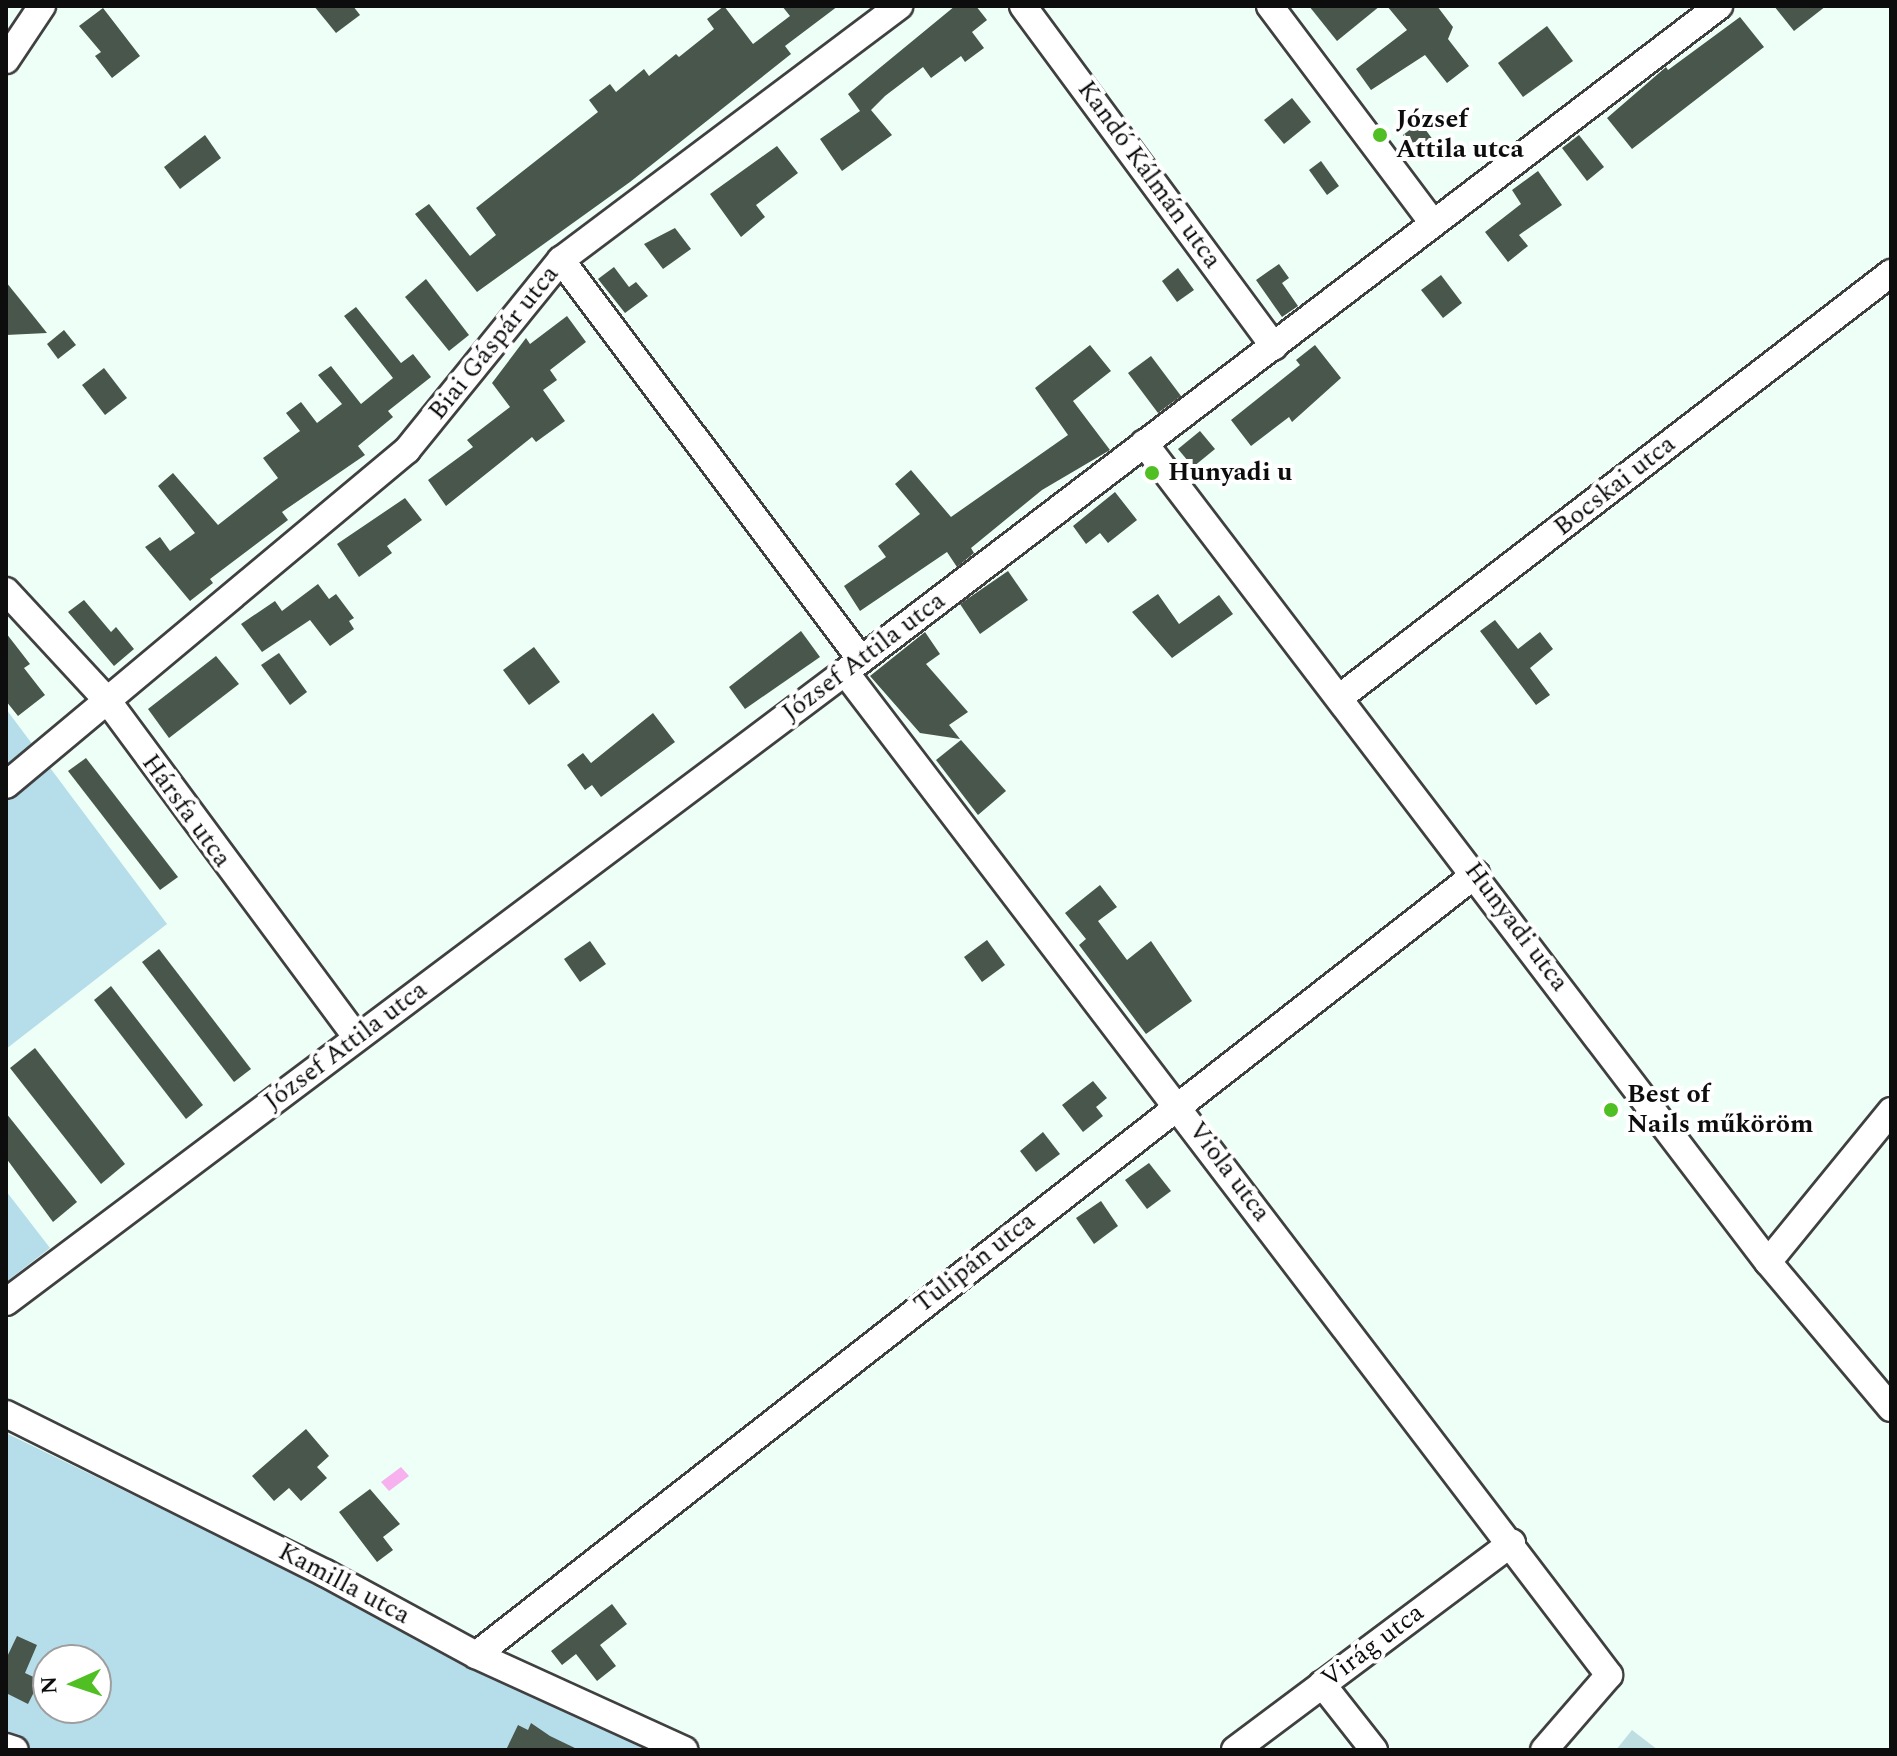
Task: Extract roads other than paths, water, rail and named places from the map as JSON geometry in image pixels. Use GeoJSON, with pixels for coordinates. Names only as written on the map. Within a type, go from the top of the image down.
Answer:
{"type":"FeatureCollection","features":[{"type":"Feature","properties":{"kind":"street"},"geometry":{"type":"LineString","coordinates":[[6,60],[42,6]]}},
{"type":"Feature","properties":{"kind":"street","name":"Biai Gáspár utca"},"geometry":{"type":"LineString","coordinates":[[6,785],[407,450],[561,260],[899,6]]}},
{"type":"Feature","properties":{"kind":"street","name":"Kandó Kálmán utca"},"geometry":{"type":"LineString","coordinates":[[1023,6],[1274,346]]}},
{"type":"Feature","properties":{"kind":"street"},"geometry":{"type":"LineString","coordinates":[[1270,6],[1433,223]]}},
{"type":"Feature","properties":{"kind":"street","name":"József Attila utca"},"geometry":{"type":"LineString","coordinates":[[6,1302],[853,666],[1719,6]]}},
{"type":"Feature","properties":{"kind":"street","name":"Viola utca"},"geometry":{"type":"LineString","coordinates":[[561,260],[853,666],[1178,1104],[1609,1675],[1544,1750]]}},
{"type":"Feature","properties":{"kind":"street","name":"Bocskai utca"},"geometry":{"type":"LineString","coordinates":[[1339,698],[1891,273]]}},
{"type":"Feature","properties":{"kind":"street","name":"Hunyadi utca"},"geometry":{"type":"LineString","coordinates":[[1144,443],[1476,874],[1768,1262],[1891,1408]]}},
{"type":"Feature","properties":{"kind":"street","name":"Hársfa utca"},"geometry":{"type":"LineString","coordinates":[[6,591],[107,700],[357,1038]]}},
{"type":"Feature","properties":{"kind":"street","name":"Tulipán utca"},"geometry":{"type":"LineString","coordinates":[[476,1655],[1476,874]]}},
{"type":"Feature","properties":{"kind":"street"},"geometry":{"type":"LineString","coordinates":[[1768,1262],[1891,1111]]}},
{"type":"Feature","properties":{"kind":"street","name":"Kamilla utca"},"geometry":{"type":"LineString","coordinates":[[6,1414],[325,1573],[476,1655],[653,1744],[684,1750]]}},
{"type":"Feature","properties":{"kind":"street","name":"Virág utca"},"geometry":{"type":"LineString","coordinates":[[1235,1750],[1512,1543]]}},
{"type":"Feature","properties":{"kind":"street"},"geometry":{"type":"LineString","coordinates":[[1322,1684],[1374,1750]]}},
{"type":"Feature","properties":{"kind":"street"},"geometry":{"type":"LineString","coordinates":[[6,1747],[15,1750]]}},
{"type":"Feature","properties":{"kind":"place","name":"József Attila utca"},"geometry":{"type":"Point","coordinates":[1380,135]}},
{"type":"Feature","properties":{"kind":"place","name":"Hunyadi u"},"geometry":{"type":"Point","coordinates":[1152,473]}},
{"type":"Feature","properties":{"kind":"place","name":"Best of Nails műköröm"},"geometry":{"type":"Point","coordinates":[1611,1110]}}]}
